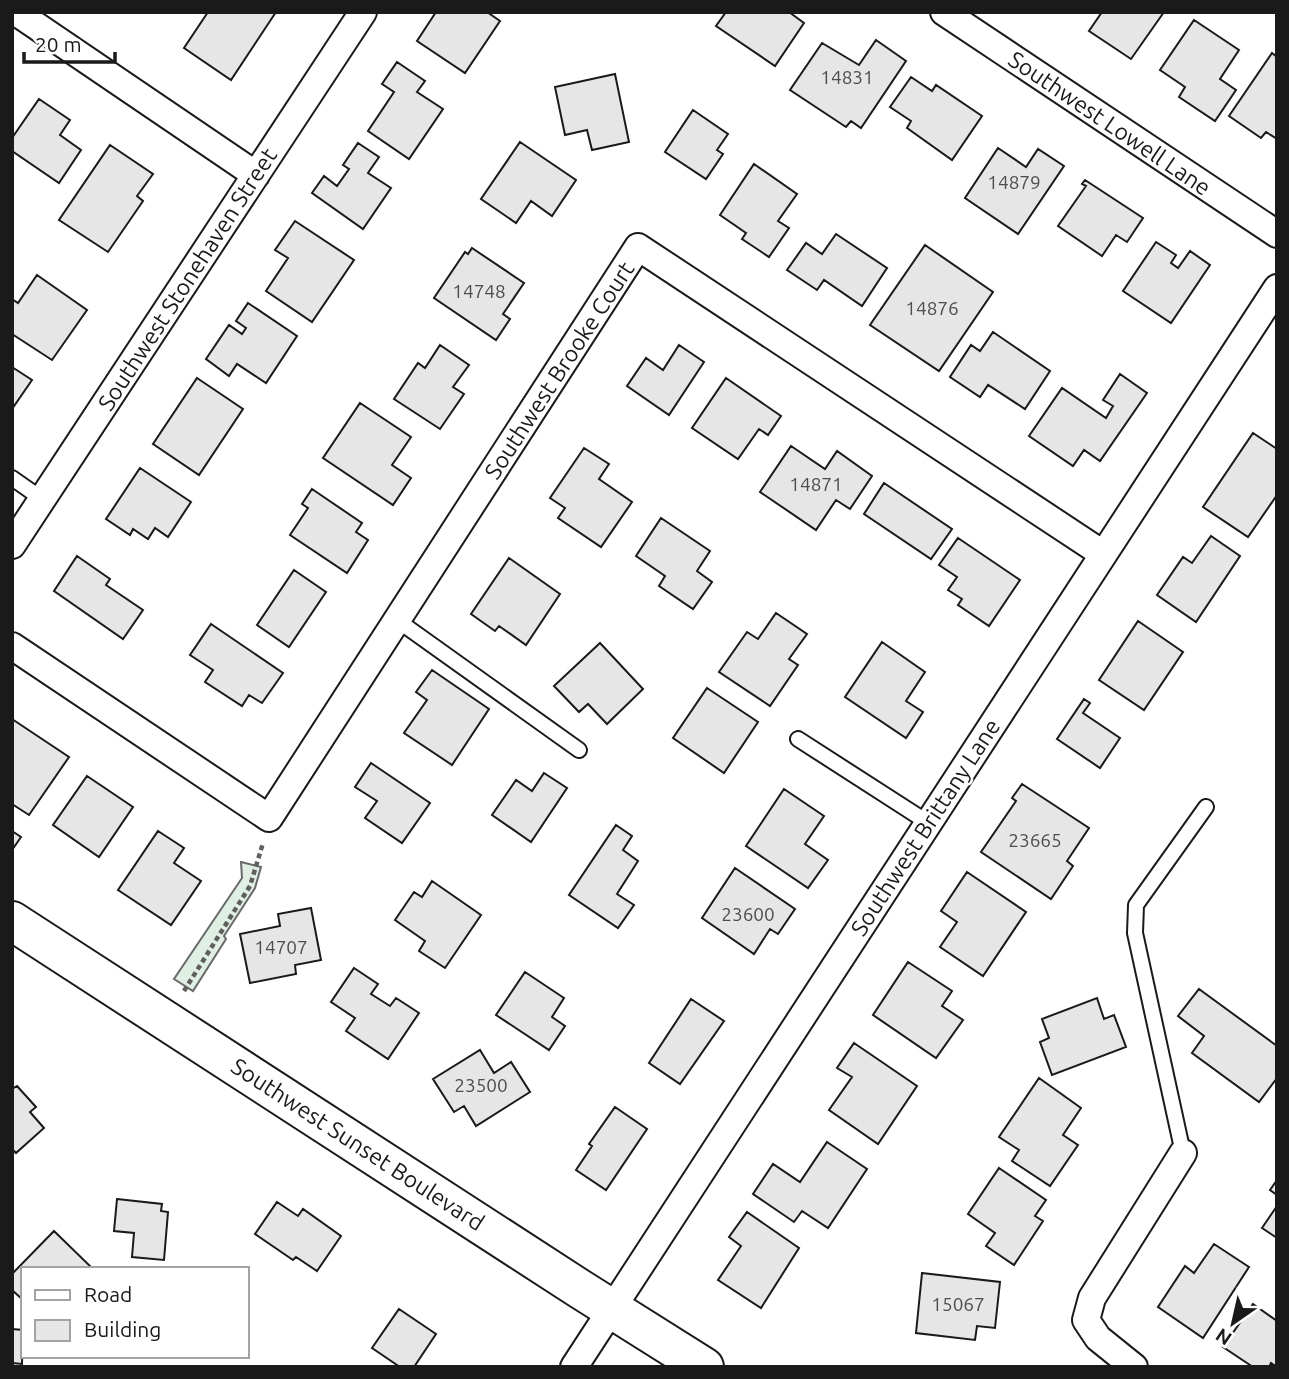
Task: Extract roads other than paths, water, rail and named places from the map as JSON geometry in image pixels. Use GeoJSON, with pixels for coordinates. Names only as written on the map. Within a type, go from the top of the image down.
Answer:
{"type":"FeatureCollection","features":[{"type":"Feature","properties":{"kind":"main road","name":"Southwest Sunset Boulevard"},"geometry":{"type":"LineString","coordinates":[[12,921],[704,1367]]}},
{"type":"Feature","properties":{"kind":"street","name":"Southwest Stonehaven Street"},"geometry":{"type":"LineString","coordinates":[[12,545],[363,12]]}},
{"type":"Feature","properties":{"kind":"street","name":"Southwest Lowell Lane"},"geometry":{"type":"LineString","coordinates":[[944,12],[1277,234]]}},
{"type":"Feature","properties":{"kind":"street"},"geometry":{"type":"LineString","coordinates":[[22,14],[256,175]]}},
{"type":"Feature","properties":{"kind":"street","name":"Southwest Brooke Court"},"geometry":{"type":"LineString","coordinates":[[12,646],[269,818],[638,247],[1102,554]]}},
{"type":"Feature","properties":{"kind":"street","name":"Southwest Brittany Lane"},"geometry":{"type":"LineString","coordinates":[[574,1367],[1277,288]]}},
{"type":"Feature","properties":{"kind":"street"},"geometry":{"type":"LineString","coordinates":[[1134,1367],[1098,1339],[1086,1320],[1092,1298],[1183,1153]]}},
{"type":"Feature","properties":{"kind":"lane"},"geometry":{"type":"LineString","coordinates":[[12,478],[42,499]]}},
{"type":"Feature","properties":{"kind":"lane"},"geometry":{"type":"LineString","coordinates":[[397,620],[579,750]]}},
{"type":"Feature","properties":{"kind":"lane"},"geometry":{"type":"LineString","coordinates":[[798,739],[928,822]]}},
{"type":"Feature","properties":{"kind":"lane"},"geometry":{"type":"LineString","coordinates":[[1183,1153],[1135,933],[1136,905],[1206,807]]}}]}
